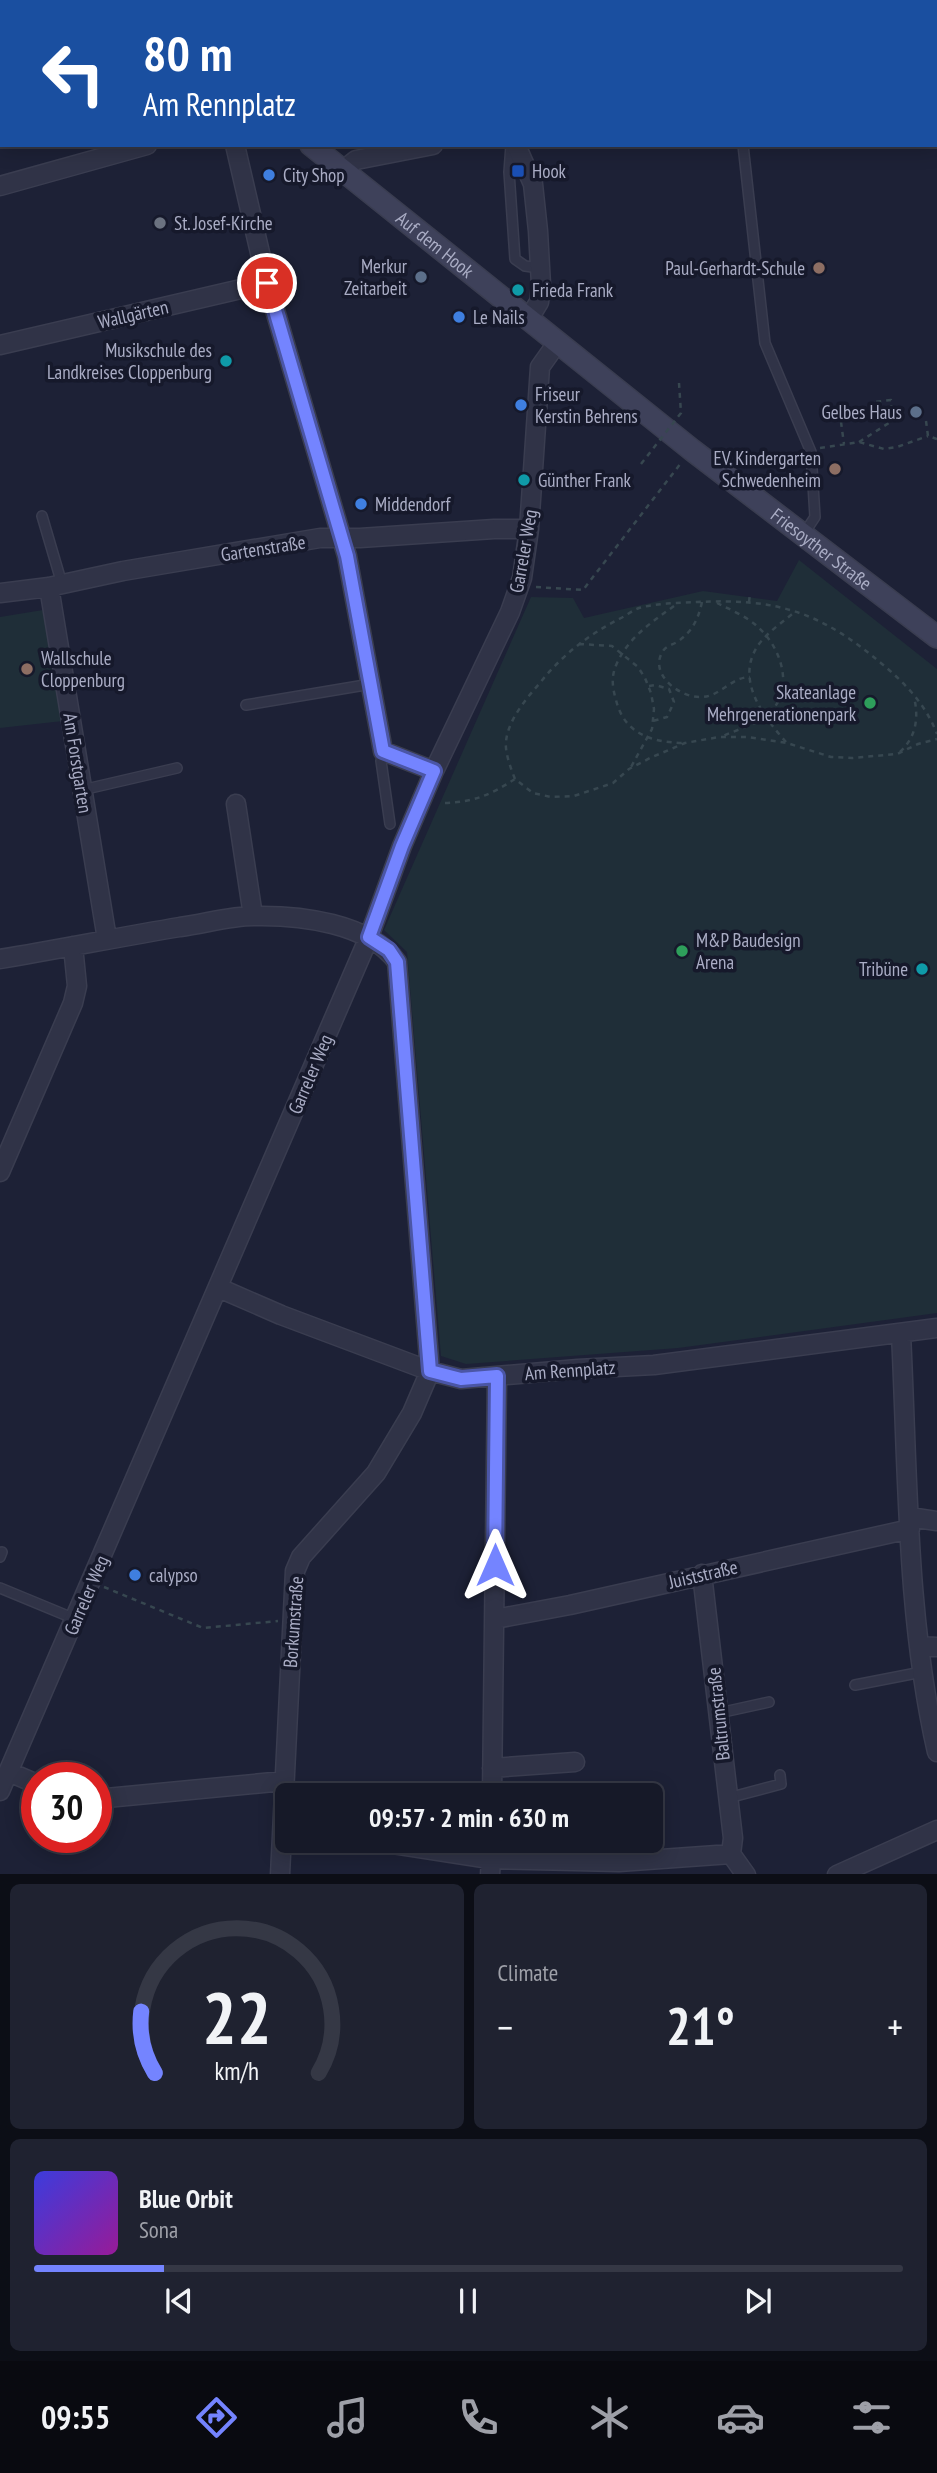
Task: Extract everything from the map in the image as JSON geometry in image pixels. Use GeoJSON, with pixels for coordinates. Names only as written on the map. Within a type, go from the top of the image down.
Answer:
{"type":"FeatureCollection","features":[{"type":"Feature","properties":{"kind":"street"},"geometry":{"type":"LineString","coordinates":[[0,186],[140,147]]}},
{"type":"Feature","properties":{"kind":"street"},"geometry":{"type":"LineString","coordinates":[[235,147],[267,283],[342,537],[383,751],[434,771]]}},
{"type":"Feature","properties":{"kind":"street","name":"Auf dem Hook"},"geometry":{"type":"LineString","coordinates":[[313,147],[542,331]]}},
{"type":"Feature","properties":{"kind":"street"},"geometry":{"type":"LineString","coordinates":[[342,171],[356,160],[423,147]]}},
{"type":"Feature","properties":{"kind":"street"},"geometry":{"type":"LineString","coordinates":[[514,147],[533,184],[542,331]]}},
{"type":"Feature","properties":{"kind":"street","name":"Wallgärten"},"geometry":{"type":"LineString","coordinates":[[0,345],[267,283]]}},
{"type":"Feature","properties":{"kind":"street","name":"Friesoyther Straße"},"geometry":{"type":"LineString","coordinates":[[542,331],[691,450],[937,637]]}},
{"type":"Feature","properties":{"kind":"street","name":"Garreler Weg"},"geometry":{"type":"LineString","coordinates":[[0,1791],[369,937],[402,846],[434,771],[520,586],[529,529],[542,331]]}},
{"type":"Feature","properties":{"kind":"street","name":"Gartenstraße"},"geometry":{"type":"LineString","coordinates":[[0,593],[320,538],[529,529]]}},
{"type":"Feature","properties":{"kind":"street","name":"Am Forstgarten"},"geometry":{"type":"LineString","coordinates":[[56,585],[82,790],[107,939]]}},
{"type":"Feature","properties":{"kind":"street"},"geometry":{"type":"LineString","coordinates":[[236,804],[253,915]]}},
{"type":"Feature","properties":{"kind":"street"},"geometry":{"type":"LineString","coordinates":[[0,959],[253,915],[315,921],[349,928],[389,950],[397,962],[430,1371]]}},
{"type":"Feature","properties":{"kind":"street"},"geometry":{"type":"LineString","coordinates":[[0,1172],[74,1003],[77,986],[73,946]]}},
{"type":"Feature","properties":{"kind":"street","name":"Am Rennplatz"},"geometry":{"type":"LineString","coordinates":[[219,1287],[281,1315],[430,1371],[461,1379],[578,1368],[654,1365],[937,1328]]}},
{"type":"Feature","properties":{"kind":"street"},"geometry":{"type":"LineString","coordinates":[[901,1334],[910,1523],[928,1646],[922,1672],[925,1701],[937,1752]]}},
{"type":"Feature","properties":{"kind":"street","name":"Borkumstraße"},"geometry":{"type":"LineString","coordinates":[[284,1781],[295,1571],[301,1557],[376,1473],[412,1413],[430,1371]]}},
{"type":"Feature","properties":{"kind":"street"},"geometry":{"type":"LineString","coordinates":[[492,1783],[497,1376]]}},
{"type":"Feature","properties":{"kind":"street"},"geometry":{"type":"LineString","coordinates":[[910,1523],[937,1521]]}},
{"type":"Feature","properties":{"kind":"street","name":"Juiststraße"},"geometry":{"type":"LineString","coordinates":[[495,1619],[570,1605],[910,1523]]}},
{"type":"Feature","properties":{"kind":"street","name":"Baltrumstraße"},"geometry":{"type":"LineString","coordinates":[[702,1574],[733,1838],[731,1854]]}},
{"type":"Feature","properties":{"kind":"street"},"geometry":{"type":"LineString","coordinates":[[492,1768],[575,1762]]}},
{"type":"Feature","properties":{"kind":"street"},"geometry":{"type":"LineString","coordinates":[[9,1772],[21,1777]]}},
{"type":"Feature","properties":{"kind":"street"},"geometry":{"type":"LineString","coordinates":[[112,1797],[284,1781]]}},
{"type":"Feature","properties":{"kind":"street"},"geometry":{"type":"LineString","coordinates":[[837,1874],[937,1830]]}},
{"type":"Feature","properties":{"kind":"street","name":"Borkumstraße"},"geometry":{"type":"LineString","coordinates":[[280,1874],[282,1853]]}},
{"type":"Feature","properties":{"kind":"street"},"geometry":{"type":"LineString","coordinates":[[457,1853],[491,1858],[619,1862],[731,1854],[746,1874]]}},
{"type":"Feature","properties":{"kind":"lane"},"geometry":{"type":"LineString","coordinates":[[743,147],[765,343],[811,452],[815,517],[803,536]]}},
{"type":"Feature","properties":{"kind":"lane"},"geometry":{"type":"LineString","coordinates":[[42,516],[56,585]]}},
{"type":"Feature","properties":{"kind":"lane"},"geometry":{"type":"LineString","coordinates":[[246,705],[371,684]]}},
{"type":"Feature","properties":{"kind":"lane"},"geometry":{"type":"LineString","coordinates":[[383,751],[381,761],[390,824]]}},
{"type":"Feature","properties":{"kind":"lane"},"geometry":{"type":"LineString","coordinates":[[82,790],[177,768]]}},
{"type":"Feature","properties":{"kind":"lane"},"geometry":{"type":"LineString","coordinates":[[0,1588],[75,1619]]}},
{"type":"Feature","properties":{"kind":"lane"},"geometry":{"type":"LineString","coordinates":[[855,1685],[922,1672]]}},
{"type":"Feature","properties":{"kind":"lane"},"geometry":{"type":"LineString","coordinates":[[719,1713],[769,1702]]}},
{"type":"Feature","properties":{"kind":"lane"},"geometry":{"type":"LineString","coordinates":[[728,1798],[781,1784],[780,1775]]}},
{"type":"Feature","properties":{"kind":"path"},"geometry":{"type":"LineString","coordinates":[[641,464],[681,413],[679,383]]}},
{"type":"Feature","properties":{"kind":"path"},"geometry":{"type":"LineString","coordinates":[[859,442],[892,421],[891,401],[875,402]]}},
{"type":"Feature","properties":{"kind":"path"},"geometry":{"type":"LineString","coordinates":[[926,421],[928,436]]}},
{"type":"Feature","properties":{"kind":"path"},"geometry":{"type":"LineString","coordinates":[[841,422],[844,444]]}},
{"type":"Feature","properties":{"kind":"path"},"geometry":{"type":"LineString","coordinates":[[811,452],[826,445],[859,442],[884,449],[928,436],[937,439]]}},
{"type":"Feature","properties":{"kind":"path"},"geometry":{"type":"LineString","coordinates":[[520,586],[583,590],[691,450]]}},
{"type":"Feature","properties":{"kind":"path"},"geometry":{"type":"LineString","coordinates":[[749,602],[750,593]]}},
{"type":"Feature","properties":{"kind":"path"},"geometry":{"type":"LineString","coordinates":[[653,721],[662,720],[671,712],[674,702],[672,690],[660,666],[661,654],[689,633],[699,618],[702,602]]}},
{"type":"Feature","properties":{"kind":"path"},"geometry":{"type":"LineString","coordinates":[[685,743],[629,769],[613,783],[574,796],[551,797],[533,793],[515,779],[506,748],[508,733],[522,704],[551,669],[592,633],[639,608],[702,602],[749,602],[796,611],[822,622],[858,644],[904,682],[931,718],[937,734]]}},
{"type":"Feature","properties":{"kind":"path"},"geometry":{"type":"LineString","coordinates":[[714,602],[758,626],[767,636],[780,660],[783,675],[778,702],[764,718],[719,737]]}},
{"type":"Feature","properties":{"kind":"path"},"geometry":{"type":"LineString","coordinates":[[676,604],[642,628],[623,654],[612,677],[619,714],[629,726],[648,738],[685,743],[719,737],[748,737],[787,743],[831,757],[897,754],[937,739]]}},
{"type":"Feature","properties":{"kind":"path"},"geometry":{"type":"LineString","coordinates":[[787,743],[764,718],[751,689],[750,677],[752,656],[767,636],[796,611]]}},
{"type":"Feature","properties":{"kind":"path"},"geometry":{"type":"LineString","coordinates":[[579,644],[612,646],[638,667],[648,686],[654,709],[653,721],[648,738],[629,769]]}},
{"type":"Feature","properties":{"kind":"path"},"geometry":{"type":"LineString","coordinates":[[648,686],[663,687],[700,698],[713,695],[736,680],[750,677]]}},
{"type":"Feature","properties":{"kind":"path"},"geometry":{"type":"LineString","coordinates":[[897,754],[910,742],[914,731],[917,711],[913,694]]}},
{"type":"Feature","properties":{"kind":"path"},"geometry":{"type":"LineString","coordinates":[[445,803],[468,802],[494,793],[515,779]]}},
{"type":"Feature","properties":{"kind":"path"},"geometry":{"type":"LineString","coordinates":[[91,1581],[202,1628],[292,1620]]}},
{"type":"Feature","properties":{"kind":"shaded area","name":"M&P Baudesign Arena"},"geometry":{"type":"Polygon","coordinates":[[[799,560],[937,669],[937,1313],[678,1348],[466,1364],[441,1356],[407,952],[384,930],[531,597],[573,598],[584,618],[703,591],[777,601],[799,560]]]}},
{"type":"Feature","properties":{"kind":"shaded area","name":"Wallschule Cloppenburg"},"geometry":{"type":"Polygon","coordinates":[[[43,610],[63,721],[0,728],[0,617],[43,610]]]}},
{"type":"Feature","properties":{"kind":"place","name":"Hook"},"geometry":{"type":"Point","coordinates":[518,171]}},
{"type":"Feature","properties":{"kind":"place","name":"City Shop"},"geometry":{"type":"Point","coordinates":[269,175]}},
{"type":"Feature","properties":{"kind":"place","name":"St. Josef-Kirche"},"geometry":{"type":"Point","coordinates":[160,223]}},
{"type":"Feature","properties":{"kind":"place","name":"Paul-Gerhardt-Schule"},"geometry":{"type":"Point","coordinates":[819,268]}},
{"type":"Feature","properties":{"kind":"place","name":"Merkur Zeitarbeit"},"geometry":{"type":"Point","coordinates":[421,277]}},
{"type":"Feature","properties":{"kind":"place","name":"Frieda Frank"},"geometry":{"type":"Point","coordinates":[518,290]}},
{"type":"Feature","properties":{"kind":"place","name":"Le Nails"},"geometry":{"type":"Point","coordinates":[459,317]}},
{"type":"Feature","properties":{"kind":"place","name":"Musikschule des Landkreises Cloppenburg"},"geometry":{"type":"Point","coordinates":[226,361]}},
{"type":"Feature","properties":{"kind":"place","name":"Friseur Kerstin Behrens"},"geometry":{"type":"Point","coordinates":[521,405]}},
{"type":"Feature","properties":{"kind":"place","name":"Gelbes Haus"},"geometry":{"type":"Point","coordinates":[916,412]}},
{"type":"Feature","properties":{"kind":"place","name":"EV. Kindergarten Schwedenheim"},"geometry":{"type":"Point","coordinates":[835,469]}},
{"type":"Feature","properties":{"kind":"place","name":"Günther Frank"},"geometry":{"type":"Point","coordinates":[524,480]}},
{"type":"Feature","properties":{"kind":"place","name":"Middendorf"},"geometry":{"type":"Point","coordinates":[361,504]}},
{"type":"Feature","properties":{"kind":"place","name":"Wallschule Cloppenburg"},"geometry":{"type":"Point","coordinates":[27,669]}},
{"type":"Feature","properties":{"kind":"place","name":"Skateanlage Mehrgenerationenpark"},"geometry":{"type":"Point","coordinates":[870,703]}},
{"type":"Feature","properties":{"kind":"place","name":"M&P Baudesign Arena"},"geometry":{"type":"Point","coordinates":[682,951]}},
{"type":"Feature","properties":{"kind":"place","name":"Tribüne"},"geometry":{"type":"Point","coordinates":[922,969]}},
{"type":"Feature","properties":{"kind":"place","name":"calypso"},"geometry":{"type":"Point","coordinates":[135,1575]}},
{"type":"Feature","properties":{"kind":"route"},"geometry":{"type":"LineString","coordinates":[[267,283],[347,556],[383,751],[434,771],[402,846],[369,937],[389,950],[397,962],[430,1371],[461,1379],[497,1376],[495,1565]]}}]}
